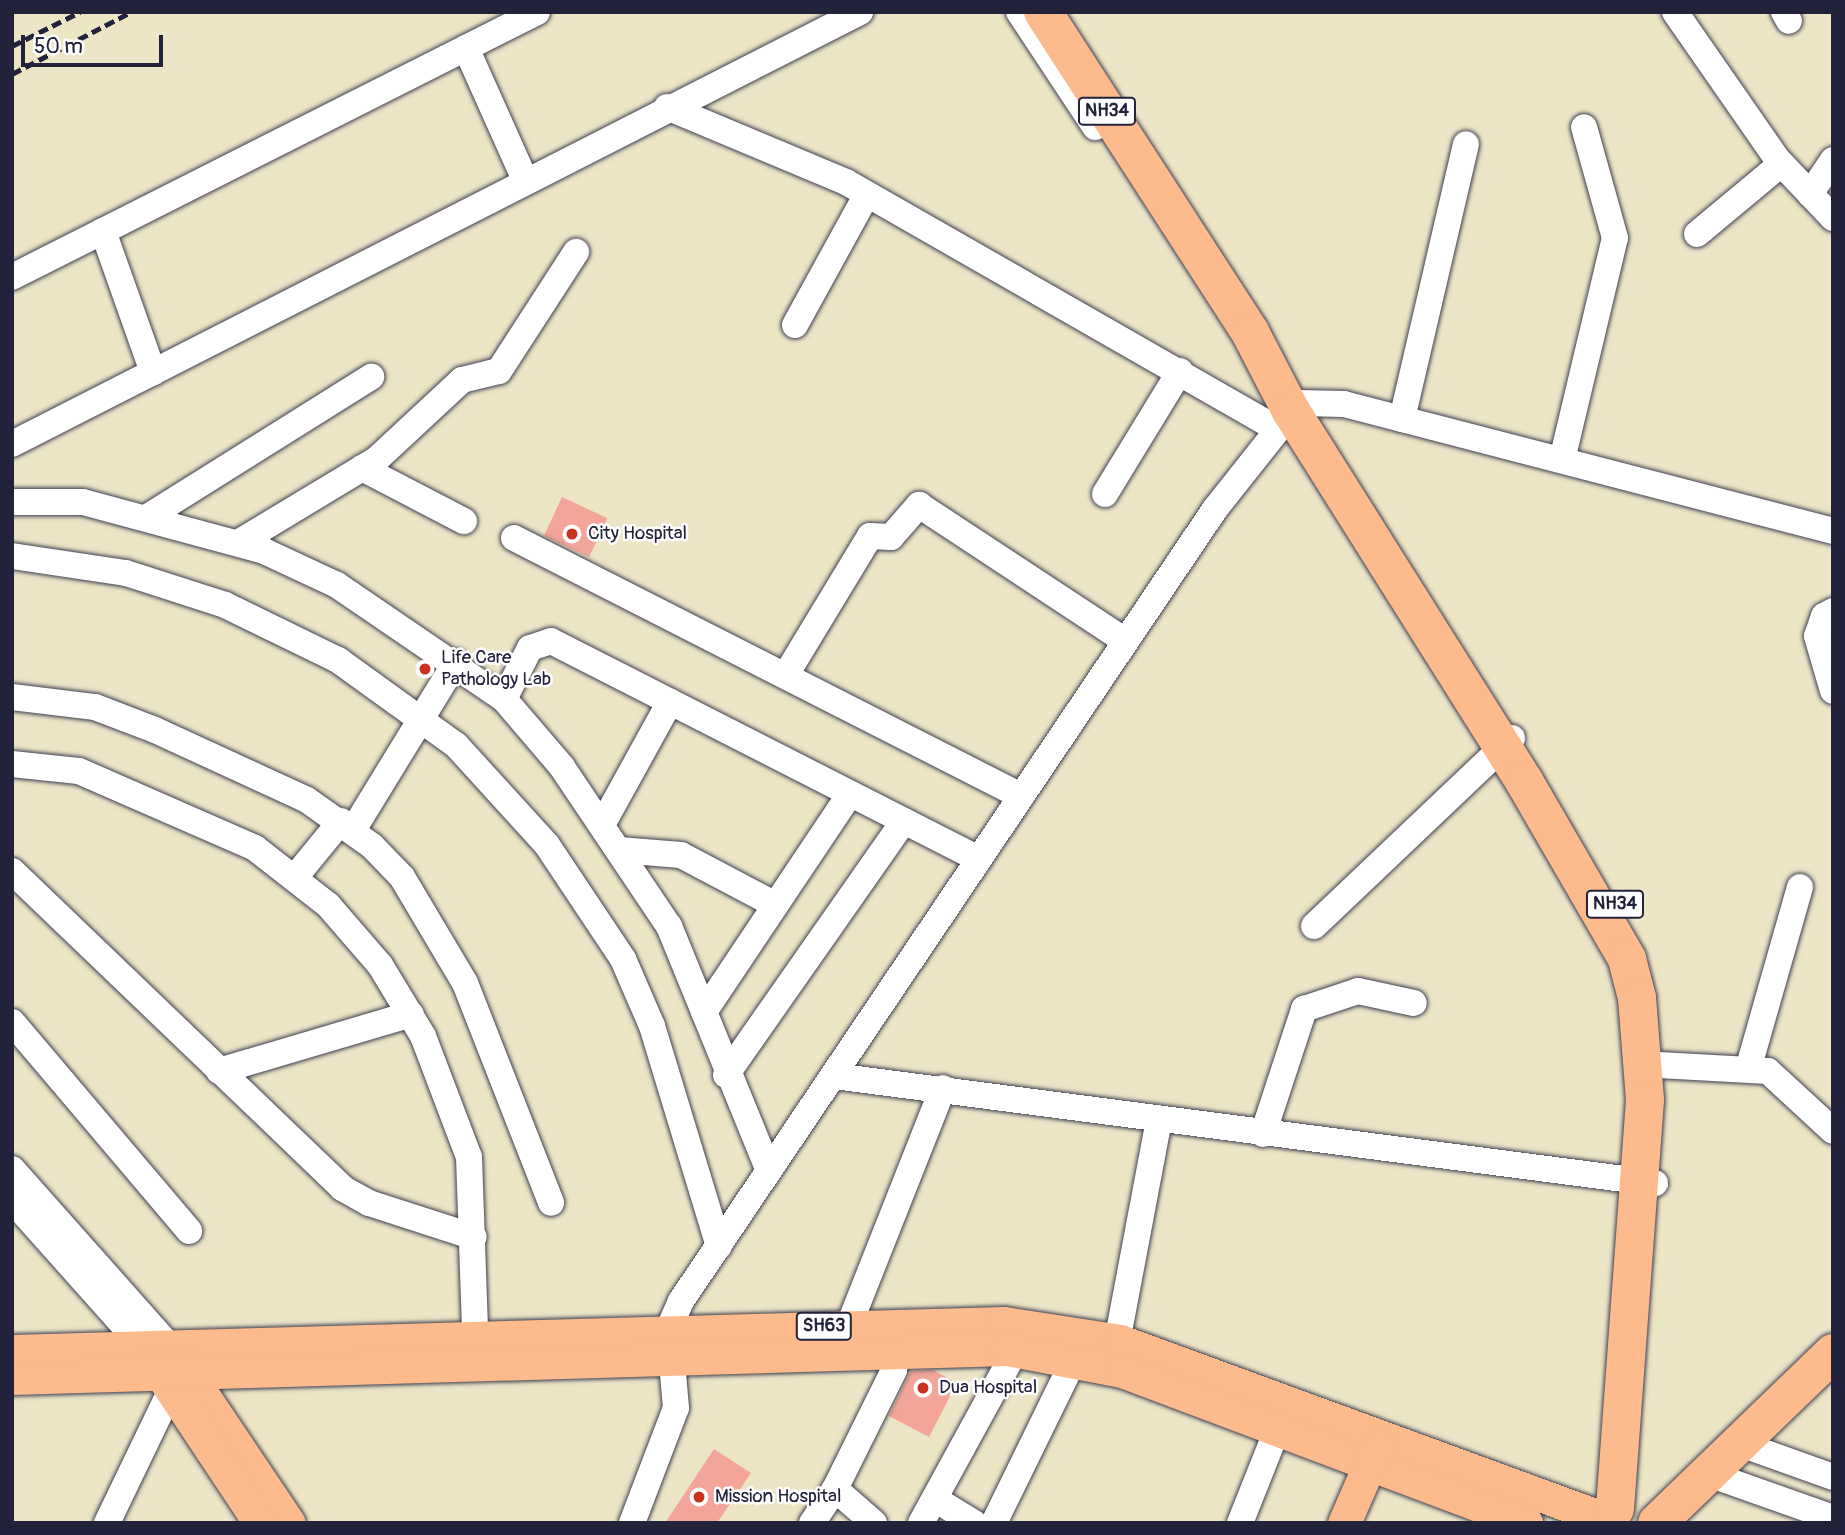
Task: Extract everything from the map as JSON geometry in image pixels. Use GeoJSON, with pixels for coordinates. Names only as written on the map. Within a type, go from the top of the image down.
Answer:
{"type":"FeatureCollection","features":[{"type":"Feature","properties":{"kind":"highway","name":"NH34"},"geometry":{"type":"LineString","coordinates":[[1044,12],[1199,252],[1288,408],[1643,950],[1659,1065],[1627,1517]]}},
{"type":"Feature","properties":{"kind":"highway","name":"NH34"},"geometry":{"type":"LineString","coordinates":[[1507,743],[1627,959],[1643,1065],[1649,1182]]}},
{"type":"Feature","properties":{"kind":"highway"},"geometry":{"type":"LineString","coordinates":[[1627,1517],[1706,1473],[1833,1353]]}},
{"type":"Feature","properties":{"kind":"main road","name":"SH63"},"geometry":{"type":"LineString","coordinates":[[16,1364],[166,1366],[476,1349],[670,1342],[898,1336],[1024,1338],[1115,1355],[1376,1451],[1489,1516],[1526,1523]]}},
{"type":"Feature","properties":{"kind":"main road","name":"SH63"},"geometry":{"type":"LineString","coordinates":[[1024,1338],[1074,1360],[1115,1355]]}},
{"type":"Feature","properties":{"kind":"main road"},"geometry":{"type":"LineString","coordinates":[[166,1366],[260,1523]]}},
{"type":"Feature","properties":{"kind":"main road"},"geometry":{"type":"LineString","coordinates":[[166,1366],[289,1523]]}},
{"type":"Feature","properties":{"kind":"main road","name":"SH63"},"geometry":{"type":"LineString","coordinates":[[1238,1401],[1277,1430],[1376,1451],[1627,1517]]}},
{"type":"Feature","properties":{"kind":"main road"},"geometry":{"type":"LineString","coordinates":[[1344,1523],[1376,1451]]}},
{"type":"Feature","properties":{"kind":"street"},"geometry":{"type":"LineString","coordinates":[[12,277],[537,12]]}},
{"type":"Feature","properties":{"kind":"street"},"geometry":{"type":"LineString","coordinates":[[12,444],[667,107],[860,12]]}},
{"type":"Feature","properties":{"kind":"street"},"geometry":{"type":"LineString","coordinates":[[1019,12],[1163,229],[1177,244],[1199,252]]}},
{"type":"Feature","properties":{"kind":"street"},"geometry":{"type":"LineString","coordinates":[[1060,12],[1185,205],[1199,252]]}},
{"type":"Feature","properties":{"kind":"street"},"geometry":{"type":"LineString","coordinates":[[1675,12],[1781,164],[1833,218]]}},
{"type":"Feature","properties":{"kind":"street"},"geometry":{"type":"LineString","coordinates":[[466,48],[525,180]]}},
{"type":"Feature","properties":{"kind":"street"},"geometry":{"type":"LineString","coordinates":[[667,107],[867,194],[1180,371],[1288,408],[1344,404],[1833,531]]}},
{"type":"Feature","properties":{"kind":"street"},"geometry":{"type":"LineString","coordinates":[[1562,460],[1615,238],[1584,127]]}},
{"type":"Feature","properties":{"kind":"street"},"geometry":{"type":"LineString","coordinates":[[1402,419],[1466,145]]}},
{"type":"Feature","properties":{"kind":"street"},"geometry":{"type":"LineString","coordinates":[[1810,194],[1833,160]]}},
{"type":"Feature","properties":{"kind":"street"},"geometry":{"type":"LineString","coordinates":[[1697,234],[1781,164]]}},
{"type":"Feature","properties":{"kind":"street"},"geometry":{"type":"LineString","coordinates":[[795,325],[867,194]]}},
{"type":"Feature","properties":{"kind":"street"},"geometry":{"type":"LineString","coordinates":[[103,231],[153,372]]}},
{"type":"Feature","properties":{"kind":"street"},"geometry":{"type":"LineString","coordinates":[[238,543],[362,468],[462,380],[499,371],[576,252]]}},
{"type":"Feature","properties":{"kind":"street"},"geometry":{"type":"LineString","coordinates":[[1105,494],[1180,371]]}},
{"type":"Feature","properties":{"kind":"street"},"geometry":{"type":"LineString","coordinates":[[146,518],[371,377]]}},
{"type":"Feature","properties":{"kind":"street"},"geometry":{"type":"LineString","coordinates":[[632,1523],[673,1423],[670,1342],[719,1246],[768,1167],[834,1076],[976,859],[1288,408]]}},
{"type":"Feature","properties":{"kind":"street"},"geometry":{"type":"LineString","coordinates":[[362,468],[464,521]]}},
{"type":"Feature","properties":{"kind":"street"},"geometry":{"type":"LineString","coordinates":[[12,502],[83,502],[238,543],[337,585],[456,662],[504,699],[536,732],[669,926],[726,1075],[768,1167]]}},
{"type":"Feature","properties":{"kind":"street"},"geometry":{"type":"LineString","coordinates":[[787,673],[870,536],[891,537],[919,505],[1125,641]]}},
{"type":"Feature","properties":{"kind":"street"},"geometry":{"type":"LineString","coordinates":[[513,538],[787,673],[1021,796]]}},
{"type":"Feature","properties":{"kind":"street"},"geometry":{"type":"LineString","coordinates":[[12,556],[126,573],[225,605],[338,660],[456,745],[547,845],[623,959],[652,1026],[719,1246]]}},
{"type":"Feature","properties":{"kind":"street"},"geometry":{"type":"LineString","coordinates":[[1833,611],[1824,616],[1817,636],[1833,691]]}},
{"type":"Feature","properties":{"kind":"street"},"geometry":{"type":"LineString","coordinates":[[504,699],[530,648],[542,639],[976,859]]}},
{"type":"Feature","properties":{"kind":"street"},"geometry":{"type":"LineString","coordinates":[[296,876],[347,825],[422,718],[456,662]]}},
{"type":"Feature","properties":{"kind":"street"},"geometry":{"type":"LineString","coordinates":[[12,697],[95,707],[347,825],[402,877],[465,983],[551,1203]]}},
{"type":"Feature","properties":{"kind":"street"},"geometry":{"type":"LineString","coordinates":[[602,825],[670,702]]}},
{"type":"Feature","properties":{"kind":"street"},"geometry":{"type":"LineString","coordinates":[[1314,926],[1507,743]]}},
{"type":"Feature","properties":{"kind":"street"},"geometry":{"type":"LineString","coordinates":[[12,764],[56,765],[102,779],[255,848],[296,876],[355,935],[411,1014],[469,1157],[476,1349]]}},
{"type":"Feature","properties":{"kind":"street"},"geometry":{"type":"LineString","coordinates":[[704,1012],[850,794]]}},
{"type":"Feature","properties":{"kind":"street"},"geometry":{"type":"LineString","coordinates":[[726,1075],[904,821]]}},
{"type":"Feature","properties":{"kind":"street"},"geometry":{"type":"LineString","coordinates":[[619,850],[681,855],[776,905]]}},
{"type":"Feature","properties":{"kind":"street"},"geometry":{"type":"LineString","coordinates":[[12,871],[219,1071],[356,1197],[474,1237]]}},
{"type":"Feature","properties":{"kind":"street"},"geometry":{"type":"LineString","coordinates":[[1749,1066],[1800,887]]}},
{"type":"Feature","properties":{"kind":"street"},"geometry":{"type":"LineString","coordinates":[[1263,1134],[1304,1009],[1358,991],[1414,1003]]}},
{"type":"Feature","properties":{"kind":"street"},"geometry":{"type":"LineString","coordinates":[[219,1071],[411,1014]]}},
{"type":"Feature","properties":{"kind":"street"},"geometry":{"type":"LineString","coordinates":[[12,1022],[188,1231]]}},
{"type":"Feature","properties":{"kind":"street"},"geometry":{"type":"LineString","coordinates":[[1659,1065],[1749,1066],[1779,1078],[1833,1130]]}},
{"type":"Feature","properties":{"kind":"street"},"geometry":{"type":"LineString","coordinates":[[834,1076],[943,1088],[1263,1134],[1649,1182]]}},
{"type":"Feature","properties":{"kind":"street"},"geometry":{"type":"LineString","coordinates":[[843,1339],[943,1088]]}},
{"type":"Feature","properties":{"kind":"street"},"geometry":{"type":"LineString","coordinates":[[1115,1355],[1160,1119]]}},
{"type":"Feature","properties":{"kind":"street"},"geometry":{"type":"LineString","coordinates":[[12,1169],[166,1366]]}},
{"type":"Feature","properties":{"kind":"street"},"geometry":{"type":"LineString","coordinates":[[12,1200],[166,1366]]}},
{"type":"Feature","properties":{"kind":"street"},"geometry":{"type":"LineString","coordinates":[[812,1523],[835,1489],[898,1336]]}},
{"type":"Feature","properties":{"kind":"street"},"geometry":{"type":"LineString","coordinates":[[921,1523],[1024,1338]]}},
{"type":"Feature","properties":{"kind":"street"},"geometry":{"type":"LineString","coordinates":[[994,1523],[1074,1360]]}},
{"type":"Feature","properties":{"kind":"street"},"geometry":{"type":"LineString","coordinates":[[107,1523],[166,1366]]}},
{"type":"Feature","properties":{"kind":"street"},"geometry":{"type":"LineString","coordinates":[[1240,1523],[1277,1430]]}},
{"type":"Feature","properties":{"kind":"street"},"geometry":{"type":"LineString","coordinates":[[1738,1443],[1833,1477]]}},
{"type":"Feature","properties":{"kind":"street"},"geometry":{"type":"LineString","coordinates":[[1706,1473],[1833,1518]]}},
{"type":"Feature","properties":{"kind":"street"},"geometry":{"type":"LineString","coordinates":[[835,1489],[874,1523]]}},
{"type":"Feature","properties":{"kind":"street"},"geometry":{"type":"LineString","coordinates":[[935,1499],[974,1523]]}},
{"type":"Feature","properties":{"kind":"building"},"geometry":{"type":"Polygon","coordinates":[[[562,497],[607,518],[589,557],[544,536],[562,497]]]}},
{"type":"Feature","properties":{"kind":"building"},"geometry":{"type":"Polygon","coordinates":[[[933,1370],[957,1383],[929,1437],[889,1416],[911,1371],[933,1370]]]}},
{"type":"Feature","properties":{"kind":"building"},"geometry":{"type":"Polygon","coordinates":[[[714,1449],[751,1473],[717,1523],[665,1523],[714,1449]]]}},
{"type":"Feature","properties":{"kind":"railway"},"geometry":{"type":"LineString","coordinates":[[12,46],[80,12]]}},
{"type":"Feature","properties":{"kind":"railway"},"geometry":{"type":"LineString","coordinates":[[12,74],[131,12]]}},
{"type":"Feature","properties":{"kind":"place","name":"City Hospital"},"geometry":{"type":"Point","coordinates":[572,534]}},
{"type":"Feature","properties":{"kind":"place","name":"Life Care Pathology Lab"},"geometry":{"type":"Point","coordinates":[425,669]}},
{"type":"Feature","properties":{"kind":"place","name":"Dua Hospital"},"geometry":{"type":"Point","coordinates":[923,1388]}},
{"type":"Feature","properties":{"kind":"place","name":"Mission Hospital"},"geometry":{"type":"Point","coordinates":[699,1497]}}]}
